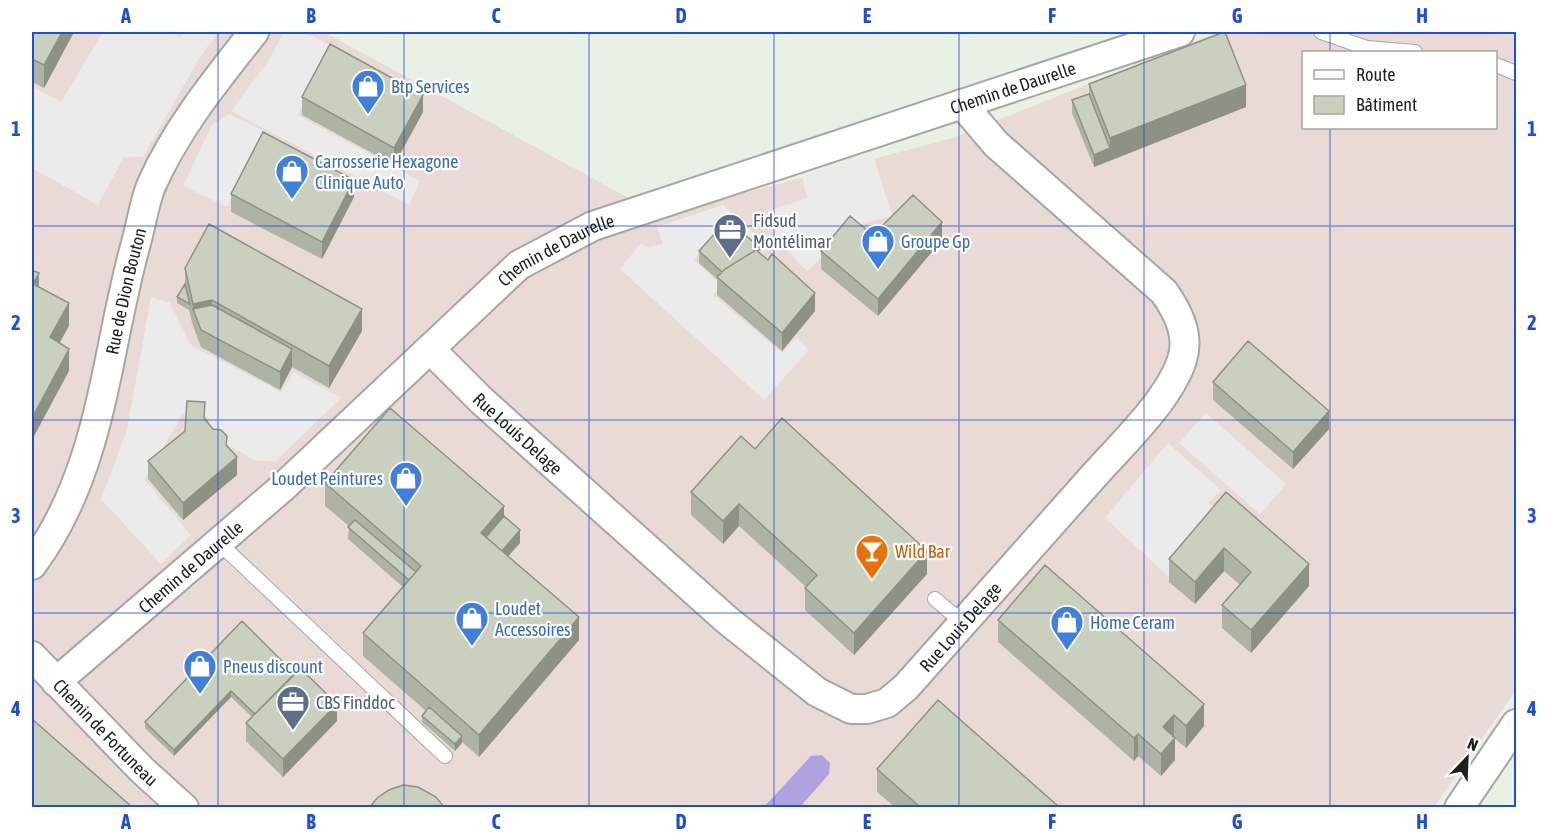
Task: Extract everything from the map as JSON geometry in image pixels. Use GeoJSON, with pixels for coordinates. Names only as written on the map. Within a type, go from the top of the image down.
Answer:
{"type":"FeatureCollection","features":[{"type":"Feature","properties":{"kind":"street","name":"Rue de Dion Bouton"},"geometry":{"type":"LineString","coordinates":[[32,565],[48,543],[73,496],[103,402],[128,270],[151,187],[197,105],[254,32]]}},
{"type":"Feature","properties":{"kind":"street","name":"Chemin de Daurelle"},"geometry":{"type":"LineString","coordinates":[[56,682],[282,488],[519,265],[593,226],[1180,32]]}},
{"type":"Feature","properties":{"kind":"street","name":"Rue Louis Delage"},"geometry":{"type":"LineString","coordinates":[[430,349],[482,402],[727,620],[817,692],[851,709],[867,709],[887,704],[906,687],[1163,395],[1182,359],[1183,328],[1178,310],[1164,292],[996,144],[962,104]]}},
{"type":"Feature","properties":{"kind":"street","name":"Chemin de Fortuneau"},"geometry":{"type":"LineString","coordinates":[[32,656],[142,770],[184,807]]}},
{"type":"Feature","properties":{"kind":"street"},"geometry":{"type":"LineString","coordinates":[[1459,807],[1516,724]]}},
{"type":"Feature","properties":{"kind":"lane"},"geometry":{"type":"LineString","coordinates":[[1321,32],[1367,48],[1403,51]]}},
{"type":"Feature","properties":{"kind":"lane"},"geometry":{"type":"LineString","coordinates":[[1497,65],[1516,73]]}},
{"type":"Feature","properties":{"kind":"lane"},"geometry":{"type":"LineString","coordinates":[[218,542],[445,756]]}},
{"type":"Feature","properties":{"kind":"lane"},"geometry":{"type":"LineString","coordinates":[[935,599],[963,623]]}},
{"type":"Feature","properties":{"kind":"shaded area"},"geometry":{"type":"Polygon","coordinates":[[[32,32],[324,32],[660,215],[953,138],[1218,32],[1516,32],[1516,690],[1434,807],[32,807],[32,32]]]}},
{"type":"Feature","properties":{"kind":"shaded area"},"geometry":{"type":"Polygon","coordinates":[[[103,32],[170,32],[179,37],[188,32],[218,32],[200,57],[143,157],[124,157],[98,205],[32,168],[32,86],[61,102],[103,32]]]}},
{"type":"Feature","properties":{"kind":"shaded area"},"geometry":{"type":"Polygon","coordinates":[[[284,32],[304,32],[336,48],[297,115],[420,181],[409,205],[231,111],[267,63],[284,32]]]}},
{"type":"Feature","properties":{"kind":"shaded area"},"geometry":{"type":"Polygon","coordinates":[[[229,114],[264,131],[227,207],[183,186],[212,125],[229,114]]]}},
{"type":"Feature","properties":{"kind":"shaded area"},"geometry":{"type":"Polygon","coordinates":[[[873,155],[892,216],[838,230],[820,259],[807,271],[774,237],[768,211],[807,198],[802,176],[873,155]]]}},
{"type":"Feature","properties":{"kind":"shaded area"},"geometry":{"type":"Polygon","coordinates":[[[723,205],[754,233],[747,240],[725,223],[694,260],[721,285],[713,295],[782,353],[796,338],[809,350],[764,400],[620,269],[640,244],[650,247],[663,244],[657,227],[723,205]]]}},
{"type":"Feature","properties":{"kind":"shaded area"},"geometry":{"type":"Polygon","coordinates":[[[151,297],[170,303],[191,345],[281,392],[294,372],[341,398],[275,462],[254,460],[208,433],[209,417],[183,414],[144,479],[191,535],[161,564],[101,499],[127,430],[151,297]]]}},
{"type":"Feature","properties":{"kind":"shaded area"},"geometry":{"type":"Polygon","coordinates":[[[1206,413],[1286,484],[1260,514],[1179,443],[1206,413]]]}},
{"type":"Feature","properties":{"kind":"shaded area"},"geometry":{"type":"Polygon","coordinates":[[[1168,443],[1221,490],[1208,503],[1222,514],[1169,577],[1105,518],[1168,443]]]}},
{"type":"Feature","properties":{"kind":"shaded area"},"geometry":{"type":"Polygon","coordinates":[[[822,755],[830,763],[829,774],[800,807],[764,807],[811,756],[822,755]]]}},
{"type":"Feature","properties":{"kind":"building"},"geometry":{"type":"Polygon","coordinates":[[[32,32],[62,32],[44,65],[32,59],[32,32]]]}},
{"type":"Feature","properties":{"kind":"building"},"geometry":{"type":"Polygon","coordinates":[[[1225,32],[1246,85],[1110,138],[1089,84],[1225,32]]]}},
{"type":"Feature","properties":{"kind":"building"},"geometry":{"type":"Polygon","coordinates":[[[330,44],[423,95],[394,148],[302,97],[330,44]]]}},
{"type":"Feature","properties":{"kind":"building"},"geometry":{"type":"Polygon","coordinates":[[[1089,94],[1110,148],[1094,155],[1072,100],[1089,94]]]}},
{"type":"Feature","properties":{"kind":"building"},"geometry":{"type":"Polygon","coordinates":[[[263,132],[354,180],[322,242],[231,194],[263,132]]]}},
{"type":"Feature","properties":{"kind":"building"},"geometry":{"type":"Polygon","coordinates":[[[913,195],[942,222],[878,299],[821,251],[850,216],[873,235],[913,195]]]}},
{"type":"Feature","properties":{"kind":"building"},"geometry":{"type":"Polygon","coordinates":[[[209,224],[362,309],[329,366],[212,300],[193,304],[185,268],[209,224]]]}},
{"type":"Feature","properties":{"kind":"building"},"geometry":{"type":"Polygon","coordinates":[[[734,225],[761,249],[722,272],[699,251],[717,231],[720,234],[734,225]]]}},
{"type":"Feature","properties":{"kind":"building"},"geometry":{"type":"Polygon","coordinates":[[[756,250],[768,260],[772,254],[815,293],[782,333],[717,277],[725,269],[756,250]]]}},
{"type":"Feature","properties":{"kind":"building"},"geometry":{"type":"Polygon","coordinates":[[[32,270],[39,273],[33,284],[69,303],[50,337],[69,349],[32,418],[32,270]]]}},
{"type":"Feature","properties":{"kind":"building"},"geometry":{"type":"Polygon","coordinates":[[[185,284],[190,304],[177,297],[185,284]]]}},
{"type":"Feature","properties":{"kind":"building"},"geometry":{"type":"Polygon","coordinates":[[[212,305],[292,349],[280,372],[201,330],[193,309],[212,305]]]}},
{"type":"Feature","properties":{"kind":"building"},"geometry":{"type":"Polygon","coordinates":[[[1248,341],[1329,411],[1293,452],[1213,382],[1248,341]]]}},
{"type":"Feature","properties":{"kind":"building"},"geometry":{"type":"Polygon","coordinates":[[[187,401],[205,402],[204,418],[213,429],[221,430],[227,436],[226,445],[237,457],[183,503],[148,461],[185,431],[187,401]]]}},
{"type":"Feature","properties":{"kind":"building"},"geometry":{"type":"Polygon","coordinates":[[[390,408],[504,506],[481,533],[579,617],[479,735],[363,633],[421,566],[325,483],[390,408]]]}},
{"type":"Feature","properties":{"kind":"building"},"geometry":{"type":"Polygon","coordinates":[[[782,418],[927,551],[854,633],[805,588],[817,575],[739,504],[723,521],[691,492],[741,436],[755,449],[782,418]]]}},
{"type":"Feature","properties":{"kind":"building"},"geometry":{"type":"Polygon","coordinates":[[[1226,492],[1309,564],[1251,630],[1222,605],[1251,572],[1224,548],[1195,582],[1169,559],[1226,492]]]}},
{"type":"Feature","properties":{"kind":"building"},"geometry":{"type":"Polygon","coordinates":[[[504,516],[520,530],[502,551],[486,537],[504,516]]]}},
{"type":"Feature","properties":{"kind":"building"},"geometry":{"type":"Polygon","coordinates":[[[355,520],[416,572],[409,580],[348,527],[355,520]]]}},
{"type":"Feature","properties":{"kind":"building"},"geometry":{"type":"Polygon","coordinates":[[[1045,565],[1204,704],[1186,726],[1174,715],[1163,727],[1175,738],[1161,754],[1138,734],[1134,738],[998,620],[1045,565]]]}},
{"type":"Feature","properties":{"kind":"building"},"geometry":{"type":"Polygon","coordinates":[[[242,621],[295,674],[255,714],[231,691],[174,750],[145,722],[242,621]]]}},
{"type":"Feature","properties":{"kind":"building"},"geometry":{"type":"Polygon","coordinates":[[[300,668],[337,704],[283,759],[246,723],[300,668]]]}},
{"type":"Feature","properties":{"kind":"building"},"geometry":{"type":"Polygon","coordinates":[[[938,700],[1059,807],[920,807],[877,769],[938,700]]]}},
{"type":"Feature","properties":{"kind":"building"},"geometry":{"type":"Polygon","coordinates":[[[429,707],[462,736],[455,744],[422,716],[429,707]]]}},
{"type":"Feature","properties":{"kind":"building"},"geometry":{"type":"Polygon","coordinates":[[[32,719],[132,807],[32,807],[32,719]]]}},
{"type":"Feature","properties":{"kind":"building"},"geometry":{"type":"Polygon","coordinates":[[[403,785],[418,787],[436,797],[444,807],[370,807],[377,798],[389,790],[403,785]]]}},
{"type":"Feature","properties":{"kind":"place","name":"Btp Services"},"geometry":{"type":"Point","coordinates":[368,115]}},
{"type":"Feature","properties":{"kind":"place","name":"Carrosserie Hexagone Clinique Auto"},"geometry":{"type":"Point","coordinates":[292,200]}},
{"type":"Feature","properties":{"kind":"place","name":"Fidsud Montélimar"},"geometry":{"type":"Point","coordinates":[730,259]}},
{"type":"Feature","properties":{"kind":"place","name":"Groupe Gp"},"geometry":{"type":"Point","coordinates":[878,270]}},
{"type":"Feature","properties":{"kind":"place","name":"Loudet Peintures"},"geometry":{"type":"Point","coordinates":[406,507]}},
{"type":"Feature","properties":{"kind":"place","name":"Wild Bar"},"geometry":{"type":"Point","coordinates":[872,580]}},
{"type":"Feature","properties":{"kind":"place","name":"Loudet Accessoires"},"geometry":{"type":"Point","coordinates":[472,647]}},
{"type":"Feature","properties":{"kind":"place","name":"Home Ceram"},"geometry":{"type":"Point","coordinates":[1067,651]}},
{"type":"Feature","properties":{"kind":"place","name":"Pneus discount"},"geometry":{"type":"Point","coordinates":[200,695]}},
{"type":"Feature","properties":{"kind":"place","name":"CBS Finddoc"},"geometry":{"type":"Point","coordinates":[293,731]}}]}
